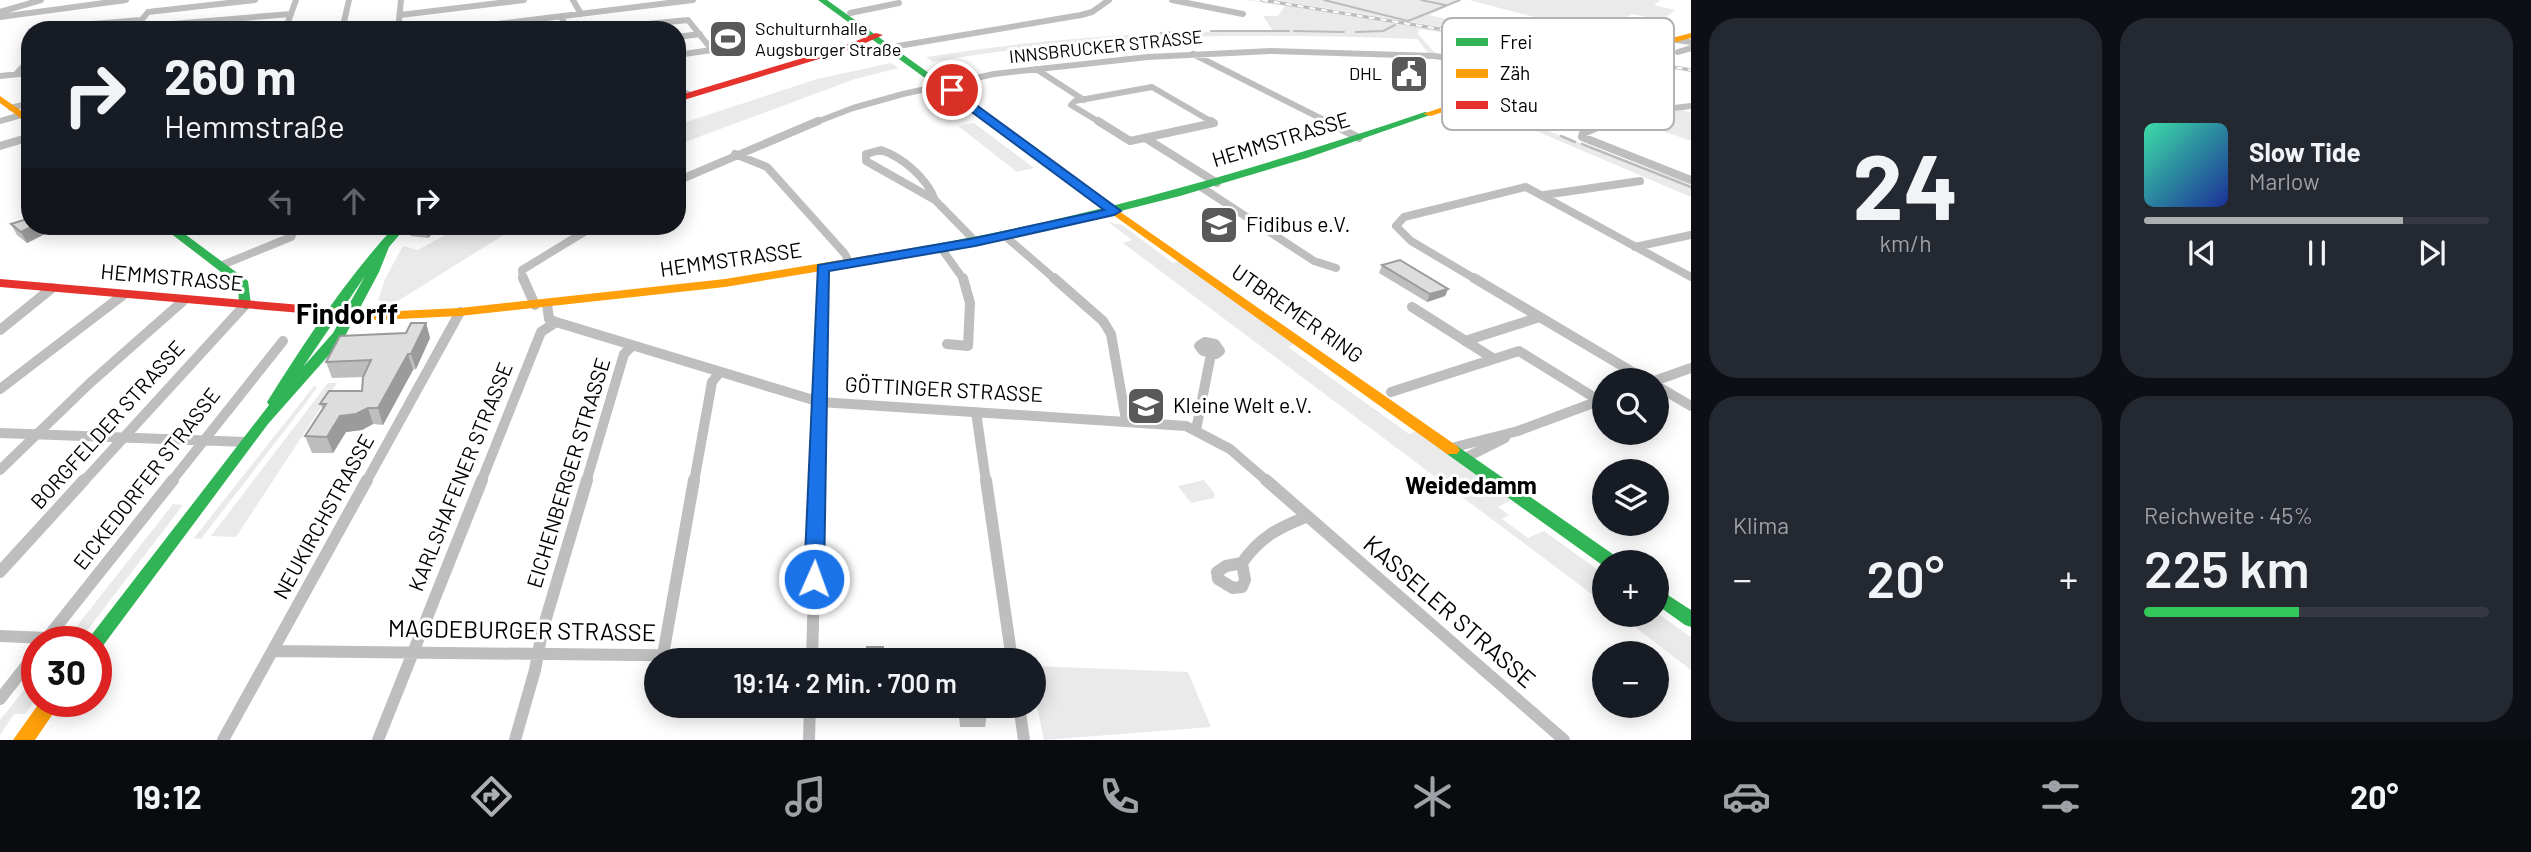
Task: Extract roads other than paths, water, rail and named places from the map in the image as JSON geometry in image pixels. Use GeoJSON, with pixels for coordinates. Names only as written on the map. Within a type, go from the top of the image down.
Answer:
{"type":"FeatureCollection","features":[{"type":"Feature","properties":{"kind":"street"},"geometry":{"type":"LineString","coordinates":[[0,15],[41,0]]}},
{"type":"Feature","properties":{"kind":"street"},"geometry":{"type":"LineString","coordinates":[[0,15],[126,0]]}},
{"type":"Feature","properties":{"kind":"street"},"geometry":{"type":"LineString","coordinates":[[131,21],[141,20],[145,13],[255,0]]}},
{"type":"Feature","properties":{"kind":"street"},"geometry":{"type":"LineString","coordinates":[[288,21],[296,0]]}},
{"type":"Feature","properties":{"kind":"street"},"geometry":{"type":"LineString","coordinates":[[344,21],[349,0]]}},
{"type":"Feature","properties":{"kind":"street"},"geometry":{"type":"LineString","coordinates":[[399,21],[401,0]]}},
{"type":"Feature","properties":{"kind":"street"},"geometry":{"type":"LineString","coordinates":[[400,15],[524,0]]}},
{"type":"Feature","properties":{"kind":"street"},"geometry":{"type":"LineString","coordinates":[[573,0],[581,14]]}},
{"type":"Feature","properties":{"kind":"street"},"geometry":{"type":"LineString","coordinates":[[533,21],[693,0]]}},
{"type":"Feature","properties":{"kind":"street","name":"UTBREMER RING"},"geometry":{"type":"LineString","coordinates":[[822,0],[1114,211],[1594,550]]}},
{"type":"Feature","properties":{"kind":"street","name":"UTBREMER RING"},"geometry":{"type":"LineString","coordinates":[[833,0],[874,36],[898,46],[941,84]]}},
{"type":"Feature","properties":{"kind":"street"},"geometry":{"type":"LineString","coordinates":[[898,46],[1089,13],[1109,0]]}},
{"type":"Feature","properties":{"kind":"street"},"geometry":{"type":"LineString","coordinates":[[1172,0],[1243,14]]}},
{"type":"Feature","properties":{"kind":"street"},"geometry":{"type":"LineString","coordinates":[[850,13],[900,1]]}},
{"type":"Feature","properties":{"kind":"street"},"geometry":{"type":"LineString","coordinates":[[58,21],[63,8]]}},
{"type":"Feature","properties":{"kind":"street"},"geometry":{"type":"LineString","coordinates":[[616,10],[623,21]]}},
{"type":"Feature","properties":{"kind":"street"},"geometry":{"type":"LineString","coordinates":[[202,21],[291,13]]}},
{"type":"Feature","properties":{"kind":"street"},"geometry":{"type":"LineString","coordinates":[[561,16],[563,21]]}},
{"type":"Feature","properties":{"kind":"street"},"geometry":{"type":"LineString","coordinates":[[1012,19],[1030,24]]}},
{"type":"Feature","properties":{"kind":"street"},"geometry":{"type":"LineString","coordinates":[[679,21],[686,20],[712,50],[686,54]]}},
{"type":"Feature","properties":{"kind":"street"},"geometry":{"type":"LineString","coordinates":[[686,36],[700,34]]}},
{"type":"Feature","properties":{"kind":"street","name":"HEMMSTRASSE"},"geometry":{"type":"LineString","coordinates":[[1674,42],[1691,35]]}},
{"type":"Feature","properties":{"kind":"street"},"geometry":{"type":"LineString","coordinates":[[686,93],[874,36]]}},
{"type":"Feature","properties":{"kind":"street"},"geometry":{"type":"LineString","coordinates":[[1674,44],[1691,48]]}},
{"type":"Feature","properties":{"kind":"street","name":"INNSBRUCKER STRASSE"},"geometry":{"type":"LineString","coordinates":[[686,177],[735,154],[853,108],[941,84],[1035,69],[1193,54],[1315,51],[1442,57]]}},
{"type":"Feature","properties":{"kind":"street"},"geometry":{"type":"LineString","coordinates":[[1193,54],[1359,138]]}},
{"type":"Feature","properties":{"kind":"street"},"geometry":{"type":"LineString","coordinates":[[16,75],[21,69]]}},
{"type":"Feature","properties":{"kind":"street"},"geometry":{"type":"LineString","coordinates":[[1035,69],[1084,100]]}},
{"type":"Feature","properties":{"kind":"street"},"geometry":{"type":"LineString","coordinates":[[0,76],[21,74]]}},
{"type":"Feature","properties":{"kind":"street"},"geometry":{"type":"LineString","coordinates":[[1152,87],[1214,123],[1147,139],[1126,140],[1071,103],[1084,100],[1152,87]]}},
{"type":"Feature","properties":{"kind":"street","name":"HEMMSTRASSE"},"geometry":{"type":"LineString","coordinates":[[0,284],[351,314],[460,312],[541,305],[850,264],[1005,236],[1114,211],[1217,183],[1442,109]]}},
{"type":"Feature","properties":{"kind":"street"},"geometry":{"type":"LineString","coordinates":[[0,121],[18,110]]}},
{"type":"Feature","properties":{"kind":"street"},"geometry":{"type":"LineString","coordinates":[[1590,130],[1583,133],[1582,137],[1691,180]]}},
{"type":"Feature","properties":{"kind":"street"},"geometry":{"type":"LineString","coordinates":[[1147,139],[1217,183]]}},
{"type":"Feature","properties":{"kind":"street"},"geometry":{"type":"LineString","coordinates":[[0,146],[21,140]]}},
{"type":"Feature","properties":{"kind":"street"},"geometry":{"type":"LineString","coordinates":[[934,200],[931,189],[891,154],[878,150],[866,154],[866,161],[934,200],[975,242]]}},
{"type":"Feature","properties":{"kind":"street"},"geometry":{"type":"LineString","coordinates":[[735,154],[767,167],[845,254],[850,264]]}},
{"type":"Feature","properties":{"kind":"street"},"geometry":{"type":"LineString","coordinates":[[1543,195],[1640,181]]}},
{"type":"Feature","properties":{"kind":"street"},"geometry":{"type":"LineString","coordinates":[[1201,187],[1314,261],[1336,268]]}},
{"type":"Feature","properties":{"kind":"street"},"geometry":{"type":"LineString","coordinates":[[1626,368],[1411,241],[1396,226],[1404,217],[1526,187],[1691,277]]}},
{"type":"Feature","properties":{"kind":"street"},"geometry":{"type":"LineString","coordinates":[[179,235],[244,284],[245,305]]}},
{"type":"Feature","properties":{"kind":"street"},"geometry":{"type":"LineString","coordinates":[[220,266],[292,235]]}},
{"type":"Feature","properties":{"kind":"street"},"geometry":{"type":"LineString","coordinates":[[263,421],[290,373],[345,290],[392,235]]}},
{"type":"Feature","properties":{"kind":"street"},"geometry":{"type":"LineString","coordinates":[[555,322],[549,319],[521,275],[522,270],[579,235]]}},
{"type":"Feature","properties":{"kind":"street"},"geometry":{"type":"LineString","coordinates":[[1635,247],[1691,235]]}},
{"type":"Feature","properties":{"kind":"street"},"geometry":{"type":"LineString","coordinates":[[1005,236],[1103,321],[1111,334],[1126,420]]}},
{"type":"Feature","properties":{"kind":"street"},"geometry":{"type":"LineString","coordinates":[[107,626],[246,442],[339,335],[379,260],[384,243]]}},
{"type":"Feature","properties":{"kind":"street"},"geometry":{"type":"LineString","coordinates":[[941,248],[968,284],[968,346],[947,344]]}},
{"type":"Feature","properties":{"kind":"street"},"geometry":{"type":"LineString","coordinates":[[812,648],[822,268]]}},
{"type":"Feature","properties":{"kind":"street"},"geometry":{"type":"LineString","coordinates":[[0,330],[52,288]]}},
{"type":"Feature","properties":{"kind":"street"},"geometry":{"type":"LineString","coordinates":[[0,389],[123,295]]}},
{"type":"Feature","properties":{"kind":"street"},"geometry":{"type":"LineString","coordinates":[[0,470],[90,383],[183,301]]}},
{"type":"Feature","properties":{"kind":"street","name":"BORGFELDER STRASSE"},"geometry":{"type":"LineString","coordinates":[[0,572],[245,305]]}},
{"type":"Feature","properties":{"kind":"street"},"geometry":{"type":"LineString","coordinates":[[1412,307],[1494,359]]}},
{"type":"Feature","properties":{"kind":"street","name":"NEUKIRCHSTRASSE"},"geometry":{"type":"LineString","coordinates":[[223,740],[275,652],[460,312]]}},
{"type":"Feature","properties":{"kind":"street"},"geometry":{"type":"LineString","coordinates":[[1465,341],[1540,317]]}},
{"type":"Feature","properties":{"kind":"street","name":"GÖTTINGER STRASSE"},"geometry":{"type":"LineString","coordinates":[[555,322],[820,402],[1126,420],[1196,429]]}},
{"type":"Feature","properties":{"kind":"street","name":"KARLSHAFENER STRASSE"},"geometry":{"type":"LineString","coordinates":[[379,740],[414,653],[418,636],[541,332],[555,322]]}},
{"type":"Feature","properties":{"kind":"street","name":"EICKEDORFER STRASSE"},"geometry":{"type":"LineString","coordinates":[[57,626],[283,341]]}},
{"type":"Feature","properties":{"kind":"street","name":"EICHENBERGER STRASSE"},"geometry":{"type":"LineString","coordinates":[[515,740],[542,632],[624,354],[632,346]]}},
{"type":"Feature","properties":{"kind":"street"},"geometry":{"type":"LineString","coordinates":[[1391,392],[1519,351],[1592,394]]}},
{"type":"Feature","properties":{"kind":"street"},"geometry":{"type":"LineString","coordinates":[[1196,429],[1211,354]]}},
{"type":"Feature","properties":{"kind":"street"},"geometry":{"type":"LineString","coordinates":[[1669,376],[1691,368]]}},
{"type":"Feature","properties":{"kind":"street"},"geometry":{"type":"LineString","coordinates":[[664,648],[712,382],[720,373]]}},
{"type":"Feature","properties":{"kind":"street"},"geometry":{"type":"LineString","coordinates":[[1669,393],[1691,406]]}},
{"type":"Feature","properties":{"kind":"street"},"geometry":{"type":"LineString","coordinates":[[1451,448],[1518,431],[1592,404]]}},
{"type":"Feature","properties":{"kind":"street"},"geometry":{"type":"LineString","coordinates":[[976,412],[1010,648]]}},
{"type":"Feature","properties":{"kind":"street","name":"KASSELER STRASSE"},"geometry":{"type":"LineString","coordinates":[[1196,429],[1230,449],[1564,740]]}},
{"type":"Feature","properties":{"kind":"street"},"geometry":{"type":"LineString","coordinates":[[1465,458],[1518,431]]}},
{"type":"Feature","properties":{"kind":"street"},"geometry":{"type":"LineString","coordinates":[[0,433],[246,442]]}},
{"type":"Feature","properties":{"kind":"street"},"geometry":{"type":"LineString","coordinates":[[1242,563],[1258,539],[1273,529],[1306,517]]}},
{"type":"Feature","properties":{"kind":"street"},"geometry":{"type":"LineString","coordinates":[[1669,604],[1691,620]]}},
{"type":"Feature","properties":{"kind":"street"},"geometry":{"type":"LineString","coordinates":[[0,636],[21,638]]}},
{"type":"Feature","properties":{"kind":"street","name":"MAGDEBURGER STRASSE"},"geometry":{"type":"LineString","coordinates":[[275,652],[644,655]]}},
{"type":"Feature","properties":{"kind":"street"},"geometry":{"type":"LineString","coordinates":[[0,699],[21,672]]}},
{"type":"Feature","properties":{"kind":"street"},"geometry":{"type":"LineString","coordinates":[[23,740],[40,717]]}},
{"type":"Feature","properties":{"kind":"street"},"geometry":{"type":"LineString","coordinates":[[809,740],[810,718]]}},
{"type":"Feature","properties":{"kind":"street"},"geometry":{"type":"LineString","coordinates":[[1021,718],[1024,740]]}},
{"type":"Feature","properties":{"kind":"waterway"},"geometry":{"type":"LineString","coordinates":[[1324,0],[1408,21],[1460,0]]}},
{"type":"Feature","properties":{"kind":"waterway"},"geometry":{"type":"LineString","coordinates":[[1421,0],[1445,5]]}},
{"type":"Feature","properties":{"kind":"waterway"},"geometry":{"type":"LineString","coordinates":[[1356,32],[1383,31],[1395,25]]}},
{"type":"Feature","properties":{"kind":"waterway"},"geometry":{"type":"LineString","coordinates":[[1161,33],[1199,31]]}},
{"type":"Feature","properties":{"kind":"waterway"},"geometry":{"type":"LineString","coordinates":[[1211,31],[1289,31]]}},
{"type":"Feature","properties":{"kind":"waterway"},"geometry":{"type":"LineString","coordinates":[[1294,31],[1344,32]]}},
{"type":"Feature","properties":{"kind":"waterway"},"geometry":{"type":"LineString","coordinates":[[1561,136],[1575,142]]}},
{"type":"Feature","properties":{"kind":"waterway"},"geometry":{"type":"LineString","coordinates":[[1582,144],[1691,187]]}},
{"type":"Feature","properties":{"kind":"railway"},"geometry":{"type":"LineString","coordinates":[[1262,0],[1442,29]]}},
{"type":"Feature","properties":{"kind":"railway"},"geometry":{"type":"LineString","coordinates":[[1674,67],[1691,70]]}},
{"type":"Feature","properties":{"kind":"place","name":"Schulturnhalle Augsburger Straße"},"geometry":{"type":"Point","coordinates":[728,39]}},
{"type":"Feature","properties":{"kind":"place","name":"DHL"},"geometry":{"type":"Point","coordinates":[1409,74]}},
{"type":"Feature","properties":{"kind":"place","name":"Fidibus e.V."},"geometry":{"type":"Point","coordinates":[1219,225]}},
{"type":"Feature","properties":{"kind":"place","name":"Kleine Welt e.V."},"geometry":{"type":"Point","coordinates":[1146,406]}},
{"type":"Feature","properties":{"kind":"district","name":"Findorff"},"geometry":{"type":"Point","coordinates":[347,314]}},
{"type":"Feature","properties":{"kind":"district","name":"Weidedamm"},"geometry":{"type":"Point","coordinates":[1471,486]}}]}
